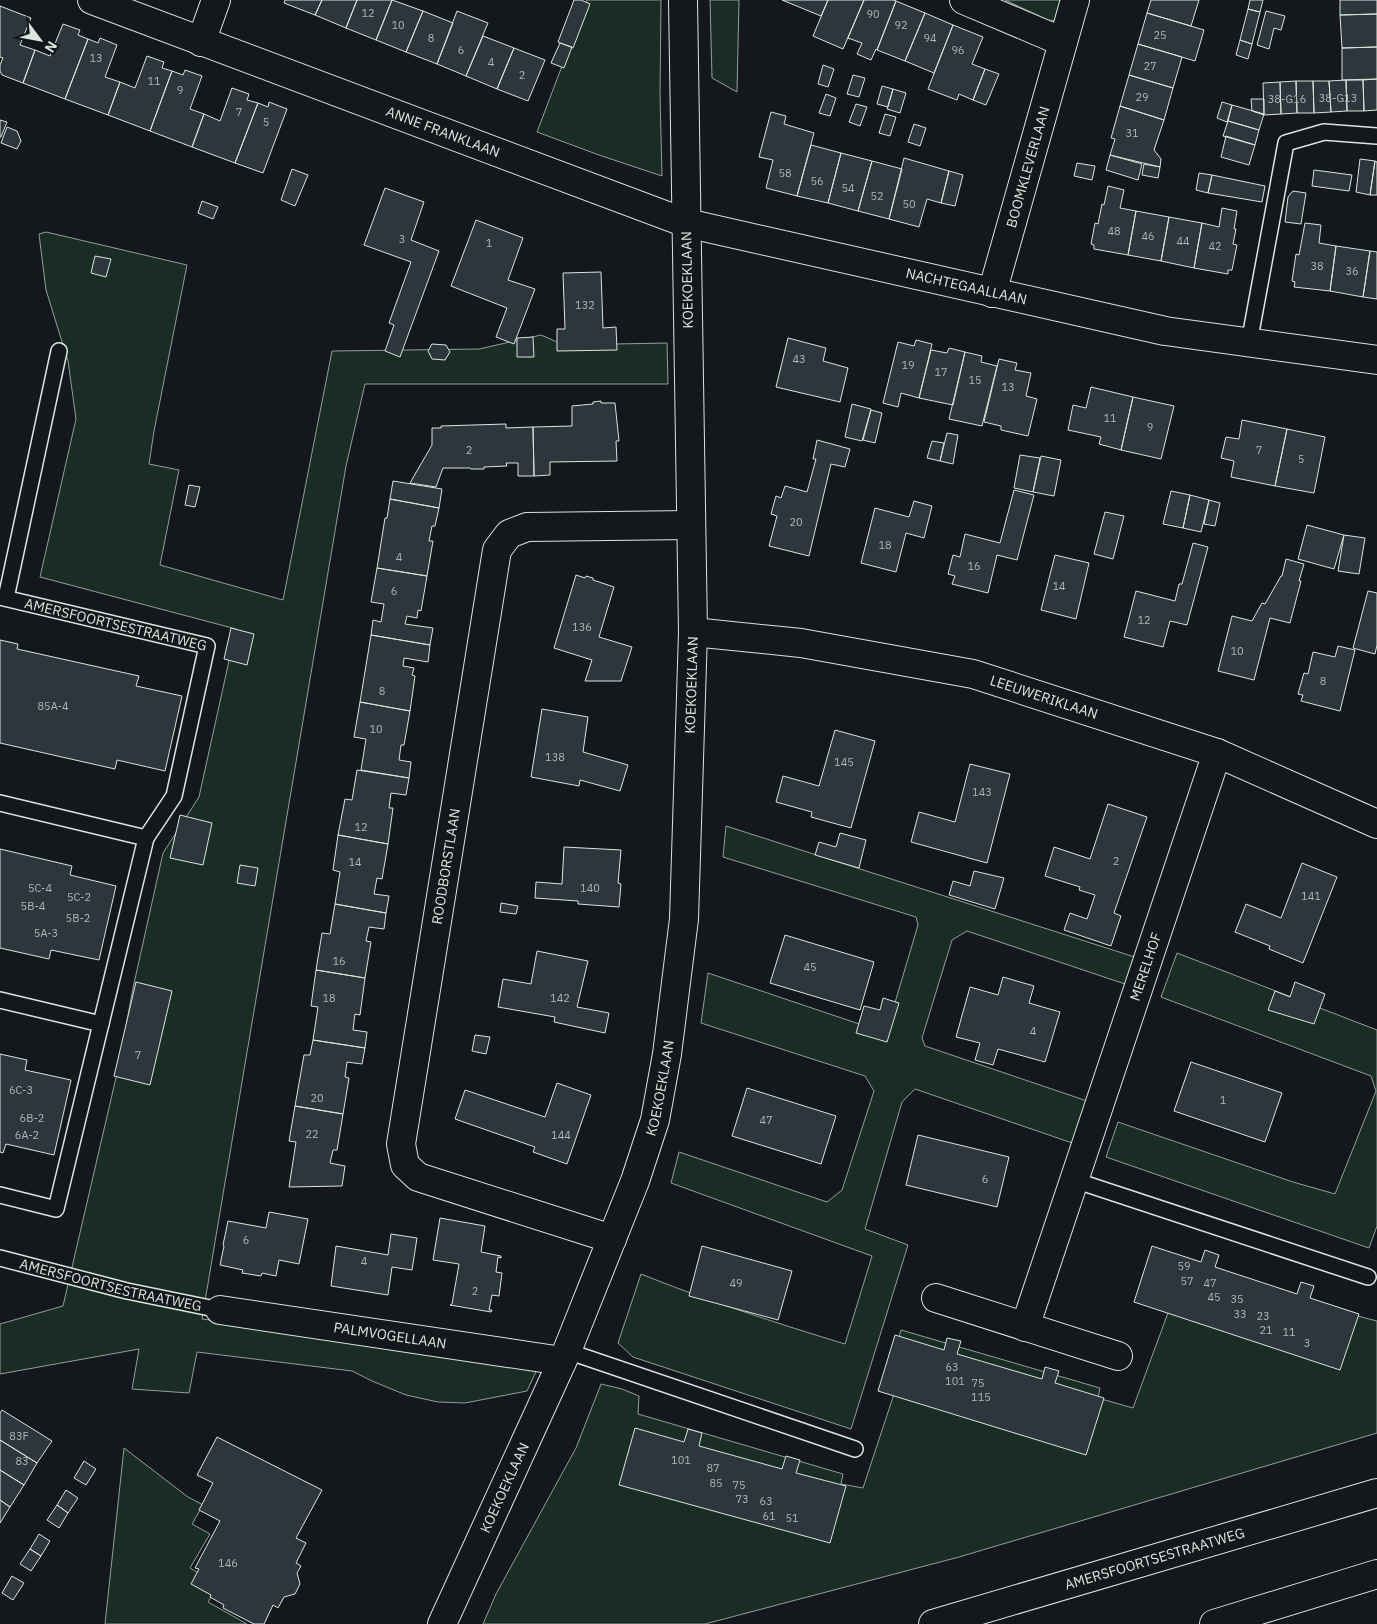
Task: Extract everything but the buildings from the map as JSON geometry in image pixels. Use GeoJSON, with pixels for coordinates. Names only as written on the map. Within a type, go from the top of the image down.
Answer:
{"type":"FeatureCollection","features":[{"type":"Feature","properties":{"kind":"main road","name":"ANNE FRANKLAAN"},"geometry":{"type":"LineString","coordinates":[[92,0],[686,223]]}},
{"type":"Feature","properties":{"kind":"main road"},"geometry":{"type":"LineString","coordinates":[[201,42],[216,0]]}},
{"type":"Feature","properties":{"kind":"main road","name":"KOEKOEKLAAN"},"geometry":{"type":"LineString","coordinates":[[442,1624],[564,1356],[635,1181],[655,1120],[667,1054],[684,919],[693,632],[683,0]]}},
{"type":"Feature","properties":{"kind":"main road"},"geometry":{"type":"LineString","coordinates":[[964,0],[1063,42]]}},
{"type":"Feature","properties":{"kind":"main road","name":"BOOMKLEVERLAAN"},"geometry":{"type":"LineString","coordinates":[[992,293],[1075,0]]}},
{"type":"Feature","properties":{"kind":"main road","name":"NACHTEGAALLAAN"},"geometry":{"type":"LineString","coordinates":[[686,223],[1165,331],[1377,360]]}},
{"type":"Feature","properties":{"kind":"main road","name":"ROODBORSTLAAN"},"geometry":{"type":"LineString","coordinates":[[612,1239],[418,1177],[405,1165],[401,1144],[497,550],[509,534],[527,526],[690,526]]}},
{"type":"Feature","properties":{"kind":"main road","name":"LEEUWERIKLAAN"},"geometry":{"type":"LineString","coordinates":[[693,632],[801,644],[973,674],[1217,753],[1377,824]]}},
{"type":"Feature","properties":{"kind":"main road","name":"MERELHOF"},"geometry":{"type":"LineString","coordinates":[[1025,1327],[1217,753]]}},
{"type":"Feature","properties":{"kind":"main road"},"geometry":{"type":"LineString","coordinates":[[936,1298],[1118,1356]]}},
{"type":"Feature","properties":{"kind":"main road","name":"PALMVOGELLAAN"},"geometry":{"type":"LineString","coordinates":[[220,1310],[564,1356]]}},
{"type":"Feature","properties":{"kind":"main road","name":"AMERSFOORTSESTRAATWEG"},"geometry":{"type":"LineString","coordinates":[[933,1624],[1377,1493]]}},
{"type":"Feature","properties":{"kind":"main road"},"geometry":{"type":"LineString","coordinates":[[1214,1624],[1377,1574]]}},
{"type":"Feature","properties":{"kind":"lane"},"geometry":{"type":"LineString","coordinates":[[1249,343],[1286,143],[1324,132],[1377,136]]}},
{"type":"Feature","properties":{"kind":"lane"},"geometry":{"type":"LineString","coordinates":[[3,597],[60,351]]}},
{"type":"Feature","properties":{"kind":"lane","name":"AMERSFOORTSESTRAATWEG"},"geometry":{"type":"LineString","coordinates":[[0,1195],[56,1209],[146,838],[174,796],[207,646],[3,597]]}},
{"type":"Feature","properties":{"kind":"lane"},"geometry":{"type":"LineString","coordinates":[[0,803],[146,838]]}},
{"type":"Feature","properties":{"kind":"lane"},"geometry":{"type":"LineString","coordinates":[[0,1000],[101,1024]]}},
{"type":"Feature","properties":{"kind":"lane"},"geometry":{"type":"LineString","coordinates":[[1074,1180],[1368,1277]]}},
{"type":"Feature","properties":{"kind":"lane","name":"AMERSFOORTSESTRAATWEG"},"geometry":{"type":"LineString","coordinates":[[0,1258],[127,1291],[220,1310]]}},
{"type":"Feature","properties":{"kind":"lane"},"geometry":{"type":"LineString","coordinates":[[564,1356],[855,1449]]}},
{"type":"Feature","properties":{"kind":"green space"},"geometry":{"type":"Polygon","coordinates":[[[587,0],[661,0],[660,95],[662,176],[537,132],[587,0]]]}},
{"type":"Feature","properties":{"kind":"green space"},"geometry":{"type":"Polygon","coordinates":[[[710,0],[739,0],[737,92],[712,78],[710,0]]]}},
{"type":"Feature","properties":{"kind":"green space"},"geometry":{"type":"Polygon","coordinates":[[[1005,0],[1065,0],[1058,21],[1048,20],[1005,0]]]}},
{"type":"Feature","properties":{"kind":"green space"},"geometry":{"type":"Polygon","coordinates":[[[46,232],[187,265],[149,464],[179,470],[160,565],[283,600],[332,351],[479,349],[541,335],[564,345],[667,343],[668,384],[365,384],[346,466],[202,1319],[540,1363],[527,1391],[465,1403],[438,1402],[406,1395],[352,1371],[197,1352],[189,1393],[132,1389],[139,1349],[0,1374],[0,1324],[63,1306],[118,1069],[133,988],[163,853],[199,797],[236,629],[40,577],[76,419],[68,361],[46,290],[39,234],[46,232]]]}},
{"type":"Feature","properties":{"kind":"green space"},"geometry":{"type":"Polygon","coordinates":[[[726,826],[1144,960],[1134,987],[967,931],[952,940],[922,1038],[925,1046],[1093,1103],[1078,1145],[915,1089],[902,1102],[865,1229],[908,1245],[851,1429],[633,1357],[618,1343],[641,1274],[742,1311],[845,1344],[872,1256],[671,1183],[679,1152],[827,1202],[842,1190],[874,1091],[865,1076],[701,1023],[708,973],[886,1033],[918,925],[916,917],[723,857],[726,826]]]}},
{"type":"Feature","properties":{"kind":"green space"},"geometry":{"type":"Polygon","coordinates":[[[1177,953],[1377,1030],[1377,1226],[1369,1248],[1106,1157],[1118,1122],[1293,1182],[1335,1194],[1376,1091],[1371,1076],[1161,997],[1177,953]]]}},
{"type":"Feature","properties":{"kind":"green space"},"geometry":{"type":"Polygon","coordinates":[[[1169,1310],[1350,1314],[1377,1321],[1377,1433],[959,1557],[705,1624],[483,1624],[496,1594],[576,1448],[601,1384],[622,1389],[639,1396],[638,1414],[843,1474],[841,1484],[863,1488],[894,1394],[884,1391],[901,1330],[1100,1388],[1098,1398],[1133,1408],[1169,1310]]]}},
{"type":"Feature","properties":{"kind":"green space"},"geometry":{"type":"Polygon","coordinates":[[[124,1448],[188,1497],[203,1505],[192,1524],[210,1534],[190,1568],[218,1585],[208,1602],[247,1624],[105,1624],[124,1448]]]}}]}
